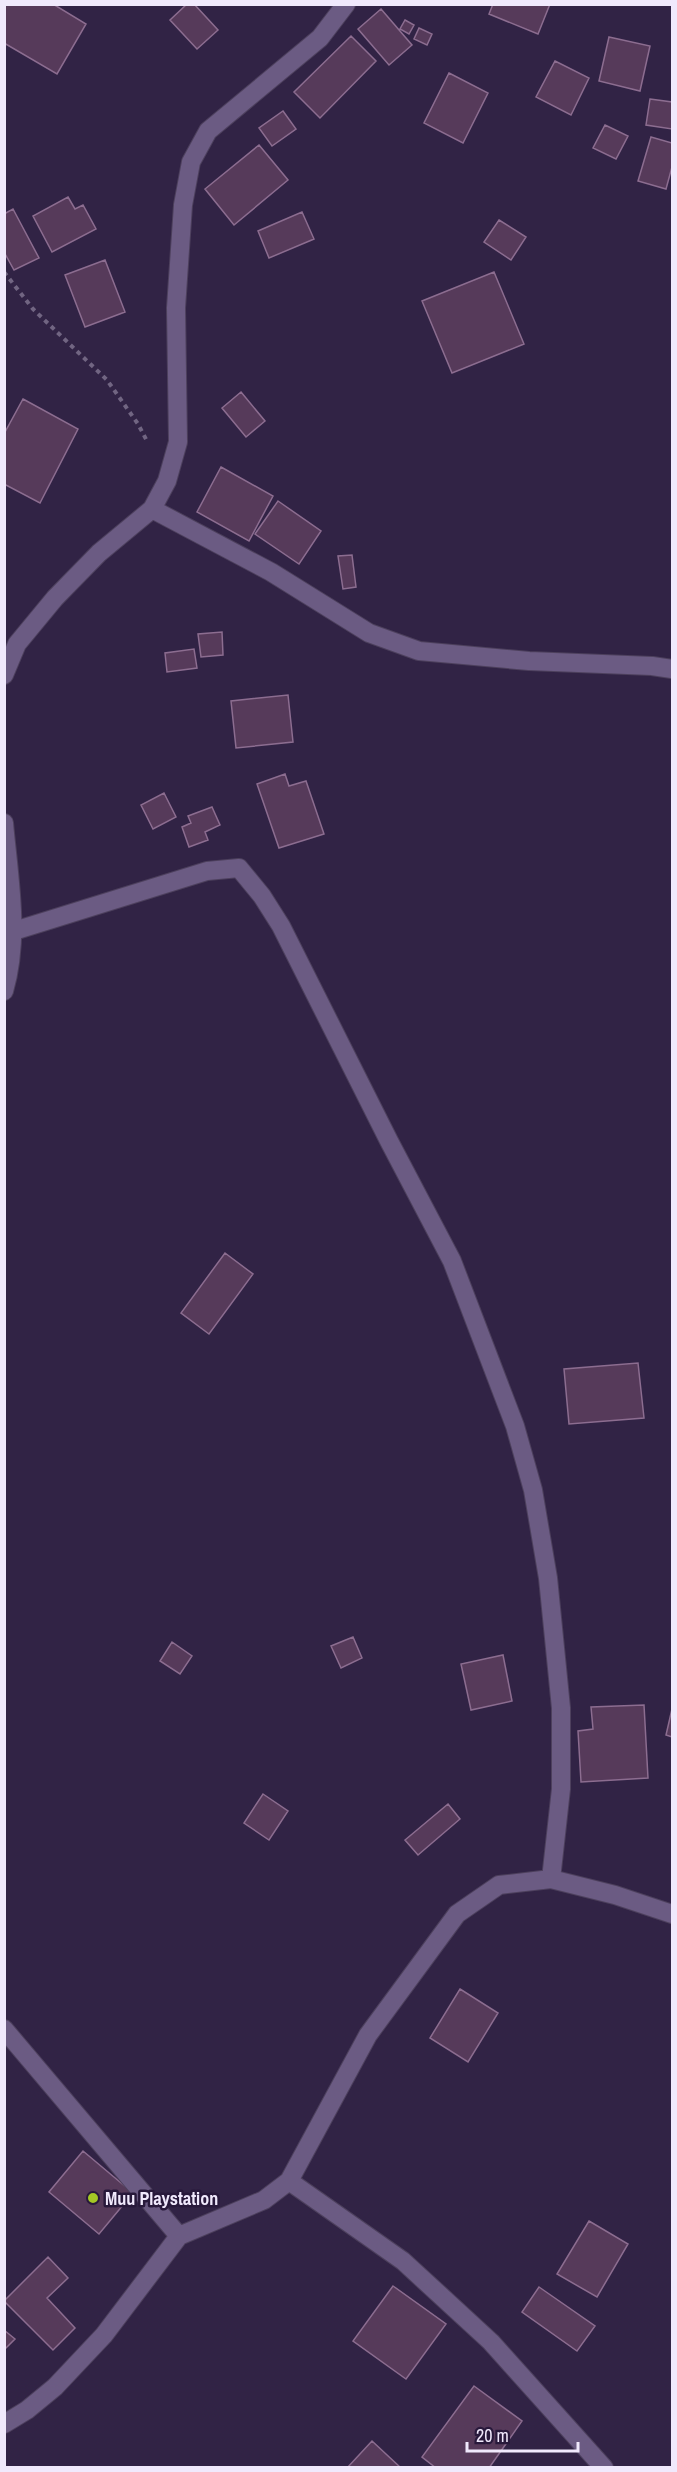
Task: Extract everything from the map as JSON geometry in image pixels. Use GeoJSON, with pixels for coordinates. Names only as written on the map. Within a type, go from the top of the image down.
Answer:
{"type":"FeatureCollection","features":[{"type":"Feature","properties":{"kind":"street"},"geometry":{"type":"LineString","coordinates":[[4,675],[17,644],[55,597],[99,553],[152,509],[167,481],[178,442],[176,308],[183,205],[191,162],[208,131],[320,38],[346,4]]}},
{"type":"Feature","properties":{"kind":"street"},"geometry":{"type":"LineString","coordinates":[[152,509],[271,572],[369,633],[419,651],[529,661],[652,666],[672,669]]}},
{"type":"Feature","properties":{"kind":"street"},"geometry":{"type":"LineString","coordinates":[[4,823],[14,932],[10,970],[4,991]]}},
{"type":"Feature","properties":{"kind":"street"},"geometry":{"type":"LineString","coordinates":[[14,932],[207,871],[239,868],[262,896],[281,926],[452,1261],[516,1426],[533,1490],[548,1578],[561,1708],[561,1789],[551,1879]]}},
{"type":"Feature","properties":{"kind":"street"},"geometry":{"type":"LineString","coordinates":[[4,2424],[27,2410],[55,2387],[104,2335],[178,2235],[264,2200],[289,2181],[368,2036],[458,1914],[499,1885],[551,1879],[604,1892],[672,1914]]}},
{"type":"Feature","properties":{"kind":"street"},"geometry":{"type":"LineString","coordinates":[[4,2029],[178,2235]]}},
{"type":"Feature","properties":{"kind":"street"},"geometry":{"type":"LineString","coordinates":[[289,2181],[404,2261],[491,2342],[604,2468]]}},
{"type":"Feature","properties":{"kind":"path"},"geometry":{"type":"LineString","coordinates":[[4,272],[33,309],[107,380],[138,424],[167,481]]}},
{"type":"Feature","properties":{"kind":"building"},"geometry":{"type":"Polygon","coordinates":[[[4,4],[53,4],[86,24],[57,74],[4,43],[4,4]]]}},
{"type":"Feature","properties":{"kind":"building"},"geometry":{"type":"Polygon","coordinates":[[[187,4],[194,4],[218,30],[197,49],[170,20],[187,4]]]}},
{"type":"Feature","properties":{"kind":"building"},"geometry":{"type":"Polygon","coordinates":[[[493,4],[550,4],[538,34],[489,14],[493,4]]]}},
{"type":"Feature","properties":{"kind":"building"},"geometry":{"type":"Polygon","coordinates":[[[381,9],[412,45],[389,65],[358,29],[381,9]]]}},
{"type":"Feature","properties":{"kind":"building"},"geometry":{"type":"Polygon","coordinates":[[[405,20],[414,25],[409,34],[400,29],[405,20]]]}},
{"type":"Feature","properties":{"kind":"building"},"geometry":{"type":"Polygon","coordinates":[[[419,28],[432,34],[427,45],[414,39],[419,28]]]}},
{"type":"Feature","properties":{"kind":"building"},"geometry":{"type":"Polygon","coordinates":[[[351,36],[376,61],[320,118],[294,92],[351,36]]]}},
{"type":"Feature","properties":{"kind":"building"},"geometry":{"type":"Polygon","coordinates":[[[609,37],[650,46],[640,91],[599,81],[609,37]]]}},
{"type":"Feature","properties":{"kind":"building"},"geometry":{"type":"Polygon","coordinates":[[[555,61],[589,78],[571,115],[536,97],[555,61]]]}},
{"type":"Feature","properties":{"kind":"building"},"geometry":{"type":"Polygon","coordinates":[[[449,73],[488,93],[463,143],[424,123],[449,73]]]}},
{"type":"Feature","properties":{"kind":"building"},"geometry":{"type":"Polygon","coordinates":[[[650,99],[672,102],[672,129],[646,125],[650,99]]]}},
{"type":"Feature","properties":{"kind":"building"},"geometry":{"type":"Polygon","coordinates":[[[283,111],[296,129],[272,146],[259,128],[283,111]]]}},
{"type":"Feature","properties":{"kind":"building"},"geometry":{"type":"Polygon","coordinates":[[[605,125],[628,136],[616,159],[593,148],[605,125]]]}},
{"type":"Feature","properties":{"kind":"building"},"geometry":{"type":"Polygon","coordinates":[[[651,137],[672,143],[672,167],[666,189],[638,181],[651,137]]]}},
{"type":"Feature","properties":{"kind":"building"},"geometry":{"type":"Polygon","coordinates":[[[259,145],[288,180],[234,225],[205,189],[259,145]]]}},
{"type":"Feature","properties":{"kind":"building"},"geometry":{"type":"Polygon","coordinates":[[[68,197],[75,209],[83,205],[96,229],[52,252],[33,216],[68,197]]]}},
{"type":"Feature","properties":{"kind":"building"},"geometry":{"type":"Polygon","coordinates":[[[13,209],[39,258],[14,270],[4,252],[4,214],[13,209]]]}},
{"type":"Feature","properties":{"kind":"building"},"geometry":{"type":"Polygon","coordinates":[[[302,212],[314,239],[269,258],[258,231],[302,212]]]}},
{"type":"Feature","properties":{"kind":"building"},"geometry":{"type":"Polygon","coordinates":[[[499,220],[526,237],[511,260],[484,242],[499,220]]]}},
{"type":"Feature","properties":{"kind":"building"},"geometry":{"type":"Polygon","coordinates":[[[105,260],[125,312],[85,327],[65,275],[105,260]]]}},
{"type":"Feature","properties":{"kind":"building"},"geometry":{"type":"Polygon","coordinates":[[[494,272],[524,344],[452,373],[422,301],[494,272]]]}},
{"type":"Feature","properties":{"kind":"building"},"geometry":{"type":"Polygon","coordinates":[[[241,392],[265,421],[246,437],[222,408],[241,392]]]}},
{"type":"Feature","properties":{"kind":"building"},"geometry":{"type":"Polygon","coordinates":[[[23,399],[78,429],[40,503],[4,484],[4,434],[23,399]]]}},
{"type":"Feature","properties":{"kind":"building"},"geometry":{"type":"Polygon","coordinates":[[[221,467],[273,496],[249,541],[197,512],[221,467]]]}},
{"type":"Feature","properties":{"kind":"building"},"geometry":{"type":"Polygon","coordinates":[[[278,501],[321,531],[299,564],[255,534],[278,501]]]}},
{"type":"Feature","properties":{"kind":"building"},"geometry":{"type":"Polygon","coordinates":[[[352,555],[356,587],[343,589],[338,556],[352,555]]]}},
{"type":"Feature","properties":{"kind":"building"},"geometry":{"type":"Polygon","coordinates":[[[222,632],[223,655],[201,657],[198,634],[222,632]]]}},
{"type":"Feature","properties":{"kind":"building"},"geometry":{"type":"Polygon","coordinates":[[[194,649],[197,668],[167,672],[165,653],[194,649]]]}},
{"type":"Feature","properties":{"kind":"building"},"geometry":{"type":"Polygon","coordinates":[[[288,695],[293,742],[236,748],[231,701],[288,695]]]}},
{"type":"Feature","properties":{"kind":"building"},"geometry":{"type":"Polygon","coordinates":[[[285,774],[289,786],[306,781],[324,834],[279,848],[257,784],[285,774]]]}},
{"type":"Feature","properties":{"kind":"building"},"geometry":{"type":"Polygon","coordinates":[[[164,793],[176,817],[153,829],[141,805],[164,793]]]}},
{"type":"Feature","properties":{"kind":"building"},"geometry":{"type":"Polygon","coordinates":[[[212,807],[220,825],[205,832],[208,840],[189,847],[182,827],[191,823],[188,816],[212,807]]]}},
{"type":"Feature","properties":{"kind":"building"},"geometry":{"type":"Polygon","coordinates":[[[225,1253],[253,1274],[209,1334],[181,1313],[225,1253]]]}},
{"type":"Feature","properties":{"kind":"building"},"geometry":{"type":"Polygon","coordinates":[[[638,1363],[644,1418],[569,1424],[564,1369],[638,1363]]]}},
{"type":"Feature","properties":{"kind":"building"},"geometry":{"type":"Polygon","coordinates":[[[353,1637],[362,1658],[341,1668],[331,1646],[353,1637]]]}},
{"type":"Feature","properties":{"kind":"building"},"geometry":{"type":"Polygon","coordinates":[[[172,1642],[192,1656],[180,1674],[160,1661],[172,1642]]]}},
{"type":"Feature","properties":{"kind":"building"},"geometry":{"type":"Polygon","coordinates":[[[503,1655],[512,1701],[471,1710],[461,1664],[503,1655]]]}},
{"type":"Feature","properties":{"kind":"building"},"geometry":{"type":"Polygon","coordinates":[[[644,1705],[648,1778],[581,1782],[578,1731],[593,1729],[591,1707],[644,1705]]]}},
{"type":"Feature","properties":{"kind":"building"},"geometry":{"type":"Polygon","coordinates":[[[672,1709],[672,1737],[666,1735],[672,1709]]]}},
{"type":"Feature","properties":{"kind":"building"},"geometry":{"type":"Polygon","coordinates":[[[263,1794],[288,1811],[269,1840],[244,1823],[263,1794]]]}},
{"type":"Feature","properties":{"kind":"building"},"geometry":{"type":"Polygon","coordinates":[[[448,1804],[460,1819],[418,1855],[405,1840],[448,1804]]]}},
{"type":"Feature","properties":{"kind":"building"},"geometry":{"type":"Polygon","coordinates":[[[460,1989],[498,2013],[468,2062],[430,2038],[460,1989]]]}},
{"type":"Feature","properties":{"kind":"building"},"geometry":{"type":"Polygon","coordinates":[[[83,2151],[133,2193],[99,2234],[49,2192],[83,2151]]]}},
{"type":"Feature","properties":{"kind":"building"},"geometry":{"type":"Polygon","coordinates":[[[589,2221],[628,2244],[597,2297],[557,2274],[589,2221]]]}},
{"type":"Feature","properties":{"kind":"building"},"geometry":{"type":"Polygon","coordinates":[[[48,2257],[68,2278],[47,2298],[75,2328],[53,2350],[4,2301],[48,2257]]]}},
{"type":"Feature","properties":{"kind":"building"},"geometry":{"type":"Polygon","coordinates":[[[393,2286],[446,2324],[406,2379],[353,2341],[393,2286]]]}},
{"type":"Feature","properties":{"kind":"building"},"geometry":{"type":"Polygon","coordinates":[[[539,2287],[595,2326],[577,2351],[522,2312],[539,2287]]]}},
{"type":"Feature","properties":{"kind":"building"},"geometry":{"type":"Polygon","coordinates":[[[4,2330],[15,2339],[4,2350],[4,2330]]]}},
{"type":"Feature","properties":{"kind":"building"},"geometry":{"type":"Polygon","coordinates":[[[474,2386],[522,2421],[489,2468],[436,2468],[422,2457],[474,2386]]]}},
{"type":"Feature","properties":{"kind":"building"},"geometry":{"type":"Polygon","coordinates":[[[372,2441],[401,2468],[347,2468],[372,2441]]]}},
{"type":"Feature","properties":{"kind":"place","name":"Muu Playstation"},"geometry":{"type":"Point","coordinates":[93,2198]}}]}
